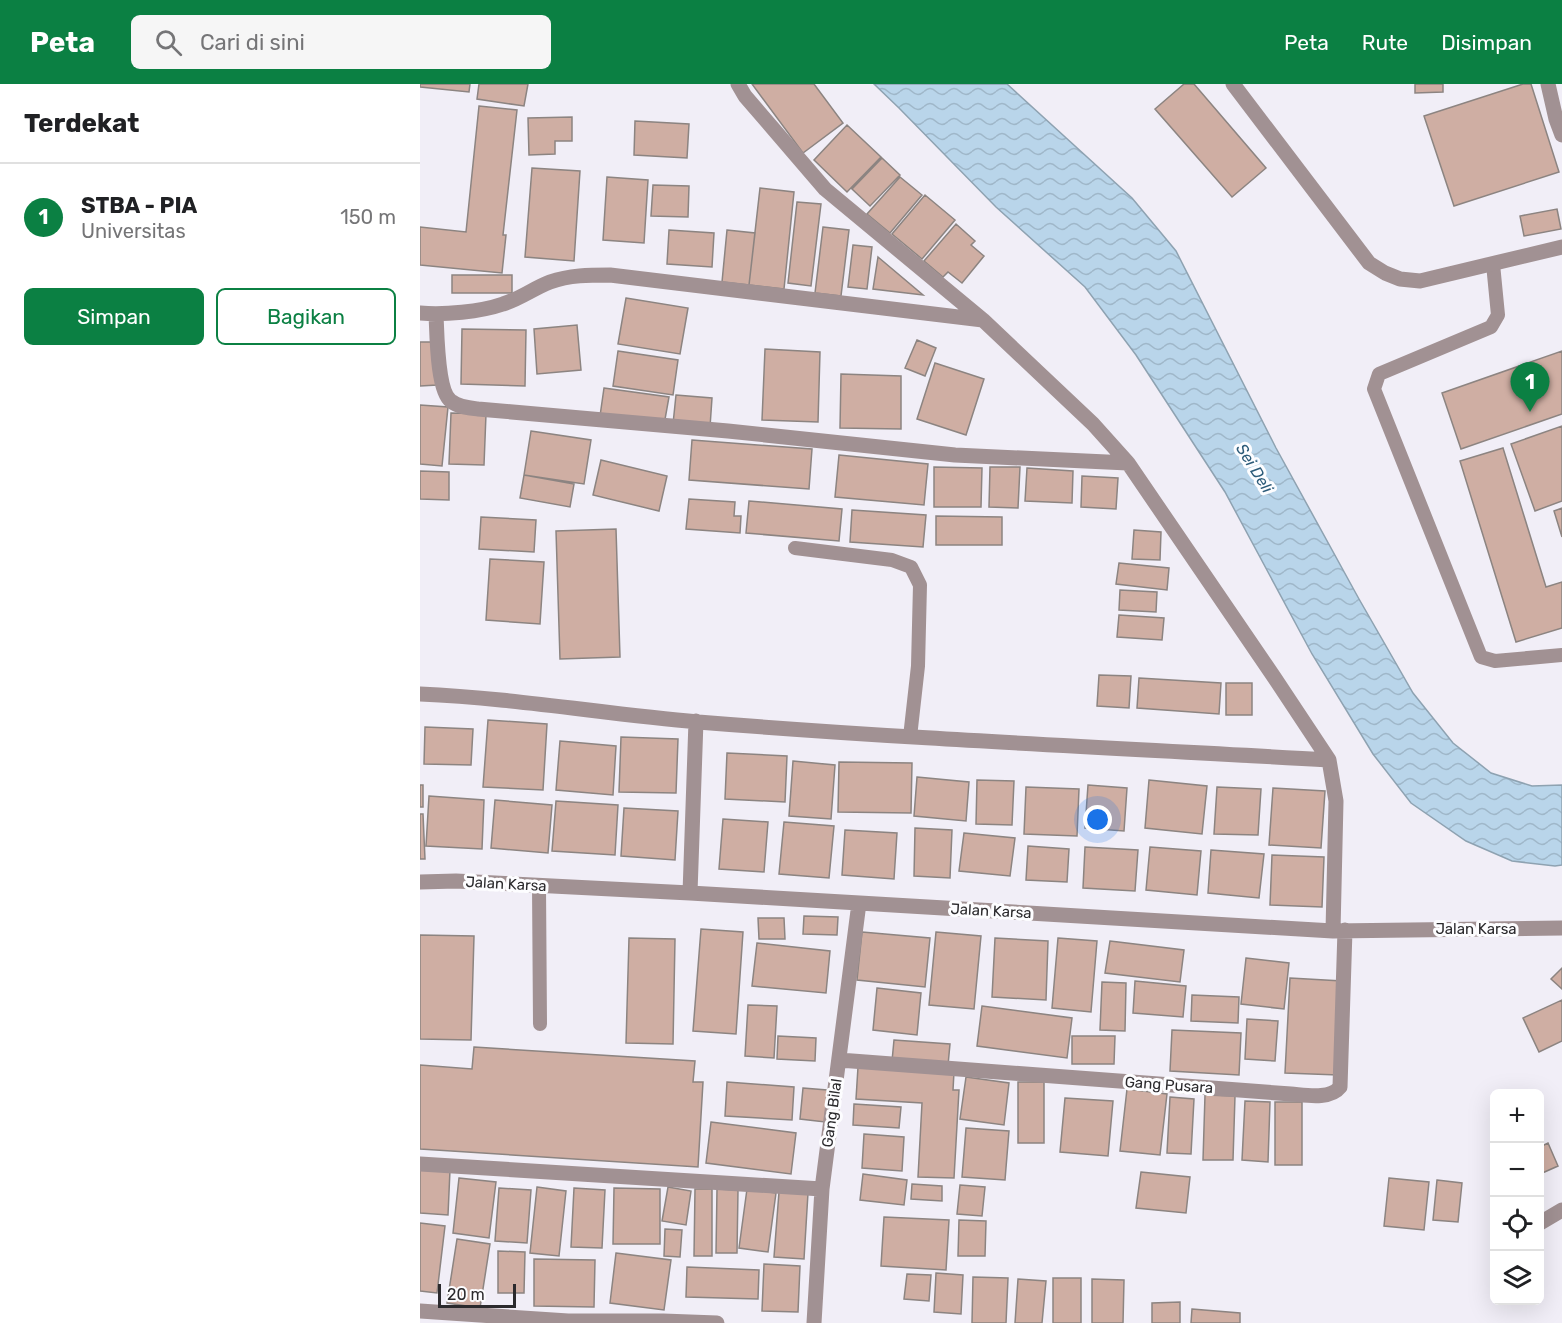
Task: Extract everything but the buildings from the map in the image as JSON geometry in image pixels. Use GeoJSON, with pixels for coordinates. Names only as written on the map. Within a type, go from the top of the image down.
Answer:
{"type":"FeatureCollection","features":[{"type":"Feature","properties":{"kind":"street"},"geometry":{"type":"LineString","coordinates":[[738,84],[745,96],[825,189],[983,320],[1093,424],[1128,463],[1329,760],[1336,801],[1339,931]]}},
{"type":"Feature","properties":{"kind":"street"},"geometry":{"type":"LineString","coordinates":[[1233,84],[1370,263],[1385,273],[1400,279],[1420,281],[1562,247]]}},
{"type":"Feature","properties":{"kind":"street"},"geometry":{"type":"LineString","coordinates":[[1548,84],[1562,135]]}},
{"type":"Feature","properties":{"kind":"street"},"geometry":{"type":"LineString","coordinates":[[420,313],[436,314],[504,304],[550,282],[577,275],[610,275],[983,320]]}},
{"type":"Feature","properties":{"kind":"street"},"geometry":{"type":"LineString","coordinates":[[436,314],[443,392],[448,400],[455,404],[478,410],[728,431],[955,455],[1128,463]]}},
{"type":"Feature","properties":{"kind":"street"},"geometry":{"type":"LineString","coordinates":[[420,694],[473,696],[696,722],[1329,760]]}},
{"type":"Feature","properties":{"kind":"street"},"geometry":{"type":"LineString","coordinates":[[690,893],[696,722]]}},
{"type":"Feature","properties":{"kind":"street","name":"Jalan Karsa"},"geometry":{"type":"LineString","coordinates":[[420,882],[456,881],[690,893],[1339,931],[1562,929]]}},
{"type":"Feature","properties":{"kind":"street","name":"Gang Bilal"},"geometry":{"type":"LineString","coordinates":[[814,1323],[822,1189],[859,903]]}},
{"type":"Feature","properties":{"kind":"street","name":"Gang Pusara"},"geometry":{"type":"LineString","coordinates":[[839,1060],[1291,1095],[1327,1095],[1337,1091],[1340,1087],[1339,931]]}},
{"type":"Feature","properties":{"kind":"street"},"geometry":{"type":"LineString","coordinates":[[420,1164],[822,1189]]}},
{"type":"Feature","properties":{"kind":"street"},"geometry":{"type":"LineString","coordinates":[[1544,1220],[1562,1210]]}},
{"type":"Feature","properties":{"kind":"street"},"geometry":{"type":"LineString","coordinates":[[420,1311],[568,1320],[663,1320],[717,1323]]}},
{"type":"Feature","properties":{"kind":"lane"},"geometry":{"type":"LineString","coordinates":[[1492,264],[1498,315],[1491,327],[1379,374],[1374,389],[1481,657],[1495,661],[1562,655]]}},
{"type":"Feature","properties":{"kind":"lane"},"geometry":{"type":"LineString","coordinates":[[795,548],[892,560],[911,567],[920,585],[918,666],[910,736]]}},
{"type":"Feature","properties":{"kind":"lane"},"geometry":{"type":"LineString","coordinates":[[539,886],[540,1024]]}},
{"type":"Feature","properties":{"kind":"water","name":"Sei Deli"},"geometry":{"type":"Polygon","coordinates":[[[874,84],[1007,84],[1132,198],[1176,251],[1276,448],[1413,693],[1453,743],[1491,773],[1532,786],[1562,785],[1562,865],[1512,861],[1466,841],[1411,803],[1373,754],[1312,654],[1225,492],[1136,355],[1085,287],[996,207],[874,84]]]}},
{"type":"Feature","properties":{"kind":"place","name":"STBA - PIA"},"geometry":{"type":"Point","coordinates":[1530,412]}}]}
